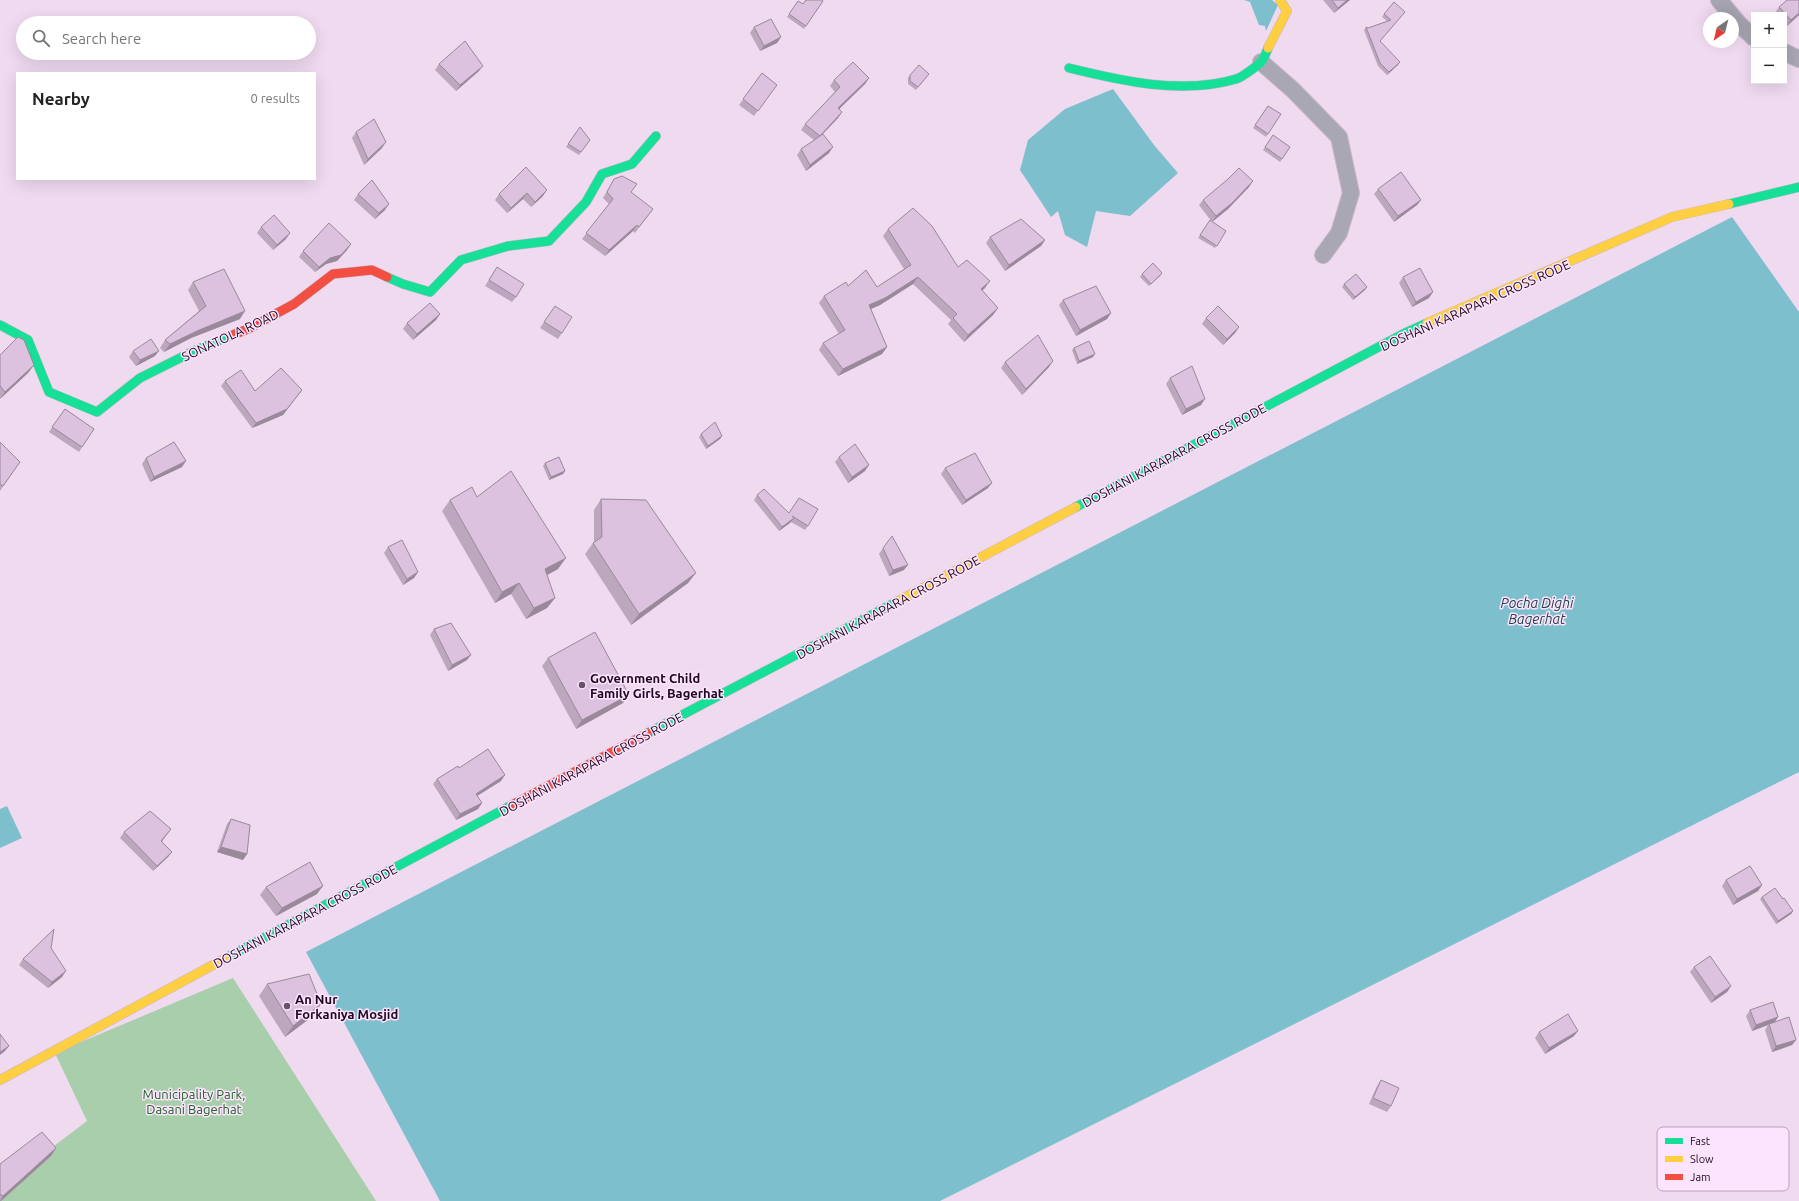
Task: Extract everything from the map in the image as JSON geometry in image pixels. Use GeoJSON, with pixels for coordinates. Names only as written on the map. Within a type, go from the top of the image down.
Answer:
{"type":"FeatureCollection","features":[{"type":"Feature","properties":{"kind":"street"},"geometry":{"type":"LineString","coordinates":[[1069,68],[1098,75],[1163,85],[1193,86],[1237,79],[1261,62],[1287,11],[1280,0]]}},
{"type":"Feature","properties":{"kind":"street"},"geometry":{"type":"LineString","coordinates":[[1719,0],[1739,24],[1751,35]]}},
{"type":"Feature","properties":{"kind":"street"},"geometry":{"type":"LineString","coordinates":[[1787,53],[1799,59]]}},
{"type":"Feature","properties":{"kind":"street"},"geometry":{"type":"LineString","coordinates":[[1261,62],[1293,90],[1339,137],[1351,193],[1339,233],[1323,255]]}},
{"type":"Feature","properties":{"kind":"street","name":"SONATOLA ROAD"},"geometry":{"type":"LineString","coordinates":[[0,325],[28,340],[49,392],[98,412],[140,378],[196,350],[248,329],[294,304],[333,274],[372,270],[403,284],[430,292],[461,260],[508,246],[549,241],[586,202],[602,174],[632,164],[656,136]]}},
{"type":"Feature","properties":{"kind":"street","name":"DOSHANI KARAPARA CROSS RODE"},"geometry":{"type":"LineString","coordinates":[[0,1080],[362,885],[1407,332],[1672,217],[1799,187]]}},
{"type":"Feature","properties":{"kind":"green space","name":"Municipality Park, Dasani Bagerhat"},"geometry":{"type":"Polygon","coordinates":[[[233,978],[376,1201],[0,1201],[0,1187],[87,1121],[55,1053],[233,978]]]}},
{"type":"Feature","properties":{"kind":"water"},"geometry":{"type":"Polygon","coordinates":[[[1244,0],[1272,0],[1278,5],[1266,31],[1265,26],[1259,25],[1250,2],[1244,0]]]}},
{"type":"Feature","properties":{"kind":"water"},"geometry":{"type":"Polygon","coordinates":[[[1113,89],[1154,145],[1178,173],[1130,216],[1096,211],[1087,247],[1065,235],[1058,211],[1051,217],[1020,170],[1028,140],[1065,109],[1113,89]]]}},
{"type":"Feature","properties":{"kind":"water","name":"Pocha Dighi Bagerhat"},"geometry":{"type":"Polygon","coordinates":[[[1732,217],[1799,312],[1799,772],[940,1201],[440,1201],[306,952],[1732,217]]]}},
{"type":"Feature","properties":{"kind":"water"},"geometry":{"type":"Polygon","coordinates":[[[7,806],[22,838],[0,848],[0,809],[7,806]]]}},
{"type":"Feature","properties":{"kind":"building"},"geometry":{"type":"Polygon","coordinates":[[[806,0],[823,1],[806,26],[789,14],[798,1],[803,4],[806,0]]]}},
{"type":"Feature","properties":{"kind":"building"},"geometry":{"type":"Polygon","coordinates":[[[1332,0],[1347,0],[1338,8],[1332,0]]]}},
{"type":"Feature","properties":{"kind":"building"},"geometry":{"type":"Polygon","coordinates":[[[1787,0],[1799,0],[1799,13],[1791,20],[1787,16],[1787,12],[1784,12],[1779,7],[1787,0]]]}},
{"type":"Feature","properties":{"kind":"building"},"geometry":{"type":"Polygon","coordinates":[[[1394,2],[1405,12],[1380,41],[1400,62],[1389,72],[1380,63],[1366,27],[1368,28],[1391,20],[1384,14],[1394,2]]]}},
{"type":"Feature","properties":{"kind":"building"},"geometry":{"type":"Polygon","coordinates":[[[771,19],[781,37],[764,46],[754,27],[771,19]]]}},
{"type":"Feature","properties":{"kind":"building"},"geometry":{"type":"Polygon","coordinates":[[[465,41],[483,66],[460,85],[439,64],[465,41]]]}},
{"type":"Feature","properties":{"kind":"building"},"geometry":{"type":"Polygon","coordinates":[[[853,62],[869,78],[838,108],[842,112],[820,136],[805,124],[840,87],[834,80],[853,62]]]}},
{"type":"Feature","properties":{"kind":"building"},"geometry":{"type":"Polygon","coordinates":[[[919,65],[929,74],[918,87],[910,81],[910,75],[919,65]]]}},
{"type":"Feature","properties":{"kind":"building"},"geometry":{"type":"Polygon","coordinates":[[[762,73],[777,85],[758,111],[743,99],[762,73]]]}},
{"type":"Feature","properties":{"kind":"building"},"geometry":{"type":"Polygon","coordinates":[[[1268,106],[1281,114],[1268,134],[1255,125],[1268,106]]]}},
{"type":"Feature","properties":{"kind":"building"},"geometry":{"type":"Polygon","coordinates":[[[374,119],[386,142],[368,159],[356,132],[374,119]]]}},
{"type":"Feature","properties":{"kind":"building"},"geometry":{"type":"Polygon","coordinates":[[[580,127],[590,140],[581,152],[568,144],[580,127]]]}},
{"type":"Feature","properties":{"kind":"building"},"geometry":{"type":"Polygon","coordinates":[[[823,134],[833,147],[810,165],[801,149],[823,134]]]}},
{"type":"Feature","properties":{"kind":"building"},"geometry":{"type":"Polygon","coordinates":[[[1273,135],[1290,147],[1282,159],[1265,147],[1273,135]]]}},
{"type":"Feature","properties":{"kind":"building"},"geometry":{"type":"Polygon","coordinates":[[[526,167],[547,190],[535,202],[527,193],[511,208],[499,194],[526,167]]]}},
{"type":"Feature","properties":{"kind":"building"},"geometry":{"type":"Polygon","coordinates":[[[1239,168],[1253,181],[1232,203],[1216,216],[1203,200],[1239,168]]]}},
{"type":"Feature","properties":{"kind":"building"},"geometry":{"type":"Polygon","coordinates":[[[1401,172],[1421,200],[1398,216],[1378,189],[1401,172]]]}},
{"type":"Feature","properties":{"kind":"building"},"geometry":{"type":"Polygon","coordinates":[[[622,176],[637,184],[631,192],[653,209],[639,227],[637,225],[609,250],[586,233],[613,199],[607,192],[614,179],[622,176]]]}},
{"type":"Feature","properties":{"kind":"building"},"geometry":{"type":"Polygon","coordinates":[[[372,180],[389,204],[379,213],[358,194],[372,180]]]}},
{"type":"Feature","properties":{"kind":"building"},"geometry":{"type":"Polygon","coordinates":[[[913,208],[932,226],[958,267],[967,260],[990,281],[981,289],[998,308],[968,335],[953,318],[957,314],[918,277],[885,298],[869,305],[887,347],[843,369],[823,343],[845,330],[824,296],[846,282],[848,286],[866,270],[877,287],[911,265],[888,229],[913,208]]]}},
{"type":"Feature","properties":{"kind":"building"},"geometry":{"type":"Polygon","coordinates":[[[274,215],[290,233],[277,245],[261,227],[274,215]]]}},
{"type":"Feature","properties":{"kind":"building"},"geometry":{"type":"Polygon","coordinates":[[[1021,219],[1045,240],[1009,265],[990,237],[1021,219]]]}},
{"type":"Feature","properties":{"kind":"building"},"geometry":{"type":"Polygon","coordinates":[[[1210,220],[1226,231],[1217,246],[1200,235],[1210,220]]]}},
{"type":"Feature","properties":{"kind":"building"},"geometry":{"type":"Polygon","coordinates":[[[329,223],[351,244],[341,255],[330,258],[319,267],[303,251],[329,223]]]}},
{"type":"Feature","properties":{"kind":"building"},"geometry":{"type":"Polygon","coordinates":[[[1153,263],[1162,273],[1151,284],[1142,274],[1153,263]]]}},
{"type":"Feature","properties":{"kind":"building"},"geometry":{"type":"Polygon","coordinates":[[[497,267],[524,284],[516,297],[489,280],[497,267]]]}},
{"type":"Feature","properties":{"kind":"building"},"geometry":{"type":"Polygon","coordinates":[[[1420,268],[1433,292],[1416,302],[1403,277],[1420,268]]]}},
{"type":"Feature","properties":{"kind":"building"},"geometry":{"type":"Polygon","coordinates":[[[224,269],[245,311],[170,344],[165,340],[206,306],[193,282],[224,269]]]}},
{"type":"Feature","properties":{"kind":"building"},"geometry":{"type":"Polygon","coordinates":[[[1356,274],[1367,287],[1355,297],[1344,284],[1356,274]]]}},
{"type":"Feature","properties":{"kind":"building"},"geometry":{"type":"Polygon","coordinates":[[[1096,286],[1111,313],[1080,330],[1063,300],[1096,286]]]}},
{"type":"Feature","properties":{"kind":"building"},"geometry":{"type":"Polygon","coordinates":[[[430,303],[440,314],[417,334],[407,323],[430,303]]]}},
{"type":"Feature","properties":{"kind":"building"},"geometry":{"type":"Polygon","coordinates":[[[555,306],[572,317],[562,333],[544,322],[555,306]]]}},
{"type":"Feature","properties":{"kind":"building"},"geometry":{"type":"Polygon","coordinates":[[[1218,306],[1239,327],[1227,339],[1206,318],[1218,306]]]}},
{"type":"Feature","properties":{"kind":"building"},"geometry":{"type":"Polygon","coordinates":[[[1038,335],[1053,361],[1026,389],[1005,362],[1038,335]]]}},
{"type":"Feature","properties":{"kind":"building"},"geometry":{"type":"Polygon","coordinates":[[[18,337],[24,340],[34,365],[5,392],[0,386],[0,355],[18,337]]]}},
{"type":"Feature","properties":{"kind":"building"},"geometry":{"type":"Polygon","coordinates":[[[151,339],[159,351],[140,360],[133,351],[151,339]]]}},
{"type":"Feature","properties":{"kind":"building"},"geometry":{"type":"Polygon","coordinates":[[[1089,341],[1095,354],[1079,361],[1074,348],[1089,341]]]}},
{"type":"Feature","properties":{"kind":"building"},"geometry":{"type":"Polygon","coordinates":[[[1192,366],[1205,399],[1186,409],[1170,378],[1192,366]]]}},
{"type":"Feature","properties":{"kind":"building"},"geometry":{"type":"Polygon","coordinates":[[[281,368],[302,390],[287,409],[256,423],[225,381],[241,370],[255,391],[281,368]]]}},
{"type":"Feature","properties":{"kind":"building"},"geometry":{"type":"Polygon","coordinates":[[[65,409],[94,429],[82,447],[52,427],[65,409]]]}},
{"type":"Feature","properties":{"kind":"building"},"geometry":{"type":"Polygon","coordinates":[[[715,422],[722,436],[708,446],[701,434],[715,422]]]}},
{"type":"Feature","properties":{"kind":"building"},"geometry":{"type":"Polygon","coordinates":[[[0,442],[20,462],[3,486],[0,484],[0,442]]]}},
{"type":"Feature","properties":{"kind":"building"},"geometry":{"type":"Polygon","coordinates":[[[174,442],[186,461],[154,477],[146,458],[174,442]]]}},
{"type":"Feature","properties":{"kind":"building"},"geometry":{"type":"Polygon","coordinates":[[[855,444],[869,465],[852,477],[839,457],[855,444]]]}},
{"type":"Feature","properties":{"kind":"building"},"geometry":{"type":"Polygon","coordinates":[[[975,453],[992,483],[966,500],[945,468],[975,453]]]}},
{"type":"Feature","properties":{"kind":"building"},"geometry":{"type":"Polygon","coordinates":[[[559,457],[565,471],[551,477],[545,463],[559,457]]]}},
{"type":"Feature","properties":{"kind":"building"},"geometry":{"type":"Polygon","coordinates":[[[511,471],[566,558],[545,569],[555,598],[534,608],[519,583],[502,592],[450,500],[472,487],[477,497],[511,471]]]}},
{"type":"Feature","properties":{"kind":"building"},"geometry":{"type":"Polygon","coordinates":[[[764,489],[789,513],[799,498],[818,509],[808,526],[792,516],[794,518],[782,527],[757,495],[764,489]]]}},
{"type":"Feature","properties":{"kind":"building"},"geometry":{"type":"Polygon","coordinates":[[[601,499],[646,500],[696,573],[639,614],[593,543],[602,537],[601,499]]]}},
{"type":"Feature","properties":{"kind":"building"},"geometry":{"type":"Polygon","coordinates":[[[892,536],[908,565],[893,570],[883,548],[892,536]]]}},
{"type":"Feature","properties":{"kind":"building"},"geometry":{"type":"Polygon","coordinates":[[[402,540],[418,572],[407,579],[388,547],[402,540]]]}},
{"type":"Feature","properties":{"kind":"building"},"geometry":{"type":"Polygon","coordinates":[[[451,623],[471,655],[452,665],[434,629],[451,623]]]}},
{"type":"Feature","properties":{"kind":"building","name":"Government Child Family Girls, Bagerhat"},"geometry":{"type":"Polygon","coordinates":[[[595,632],[629,695],[582,720],[548,658],[595,632]]]}},
{"type":"Feature","properties":{"kind":"building"},"geometry":{"type":"Polygon","coordinates":[[[488,749],[505,775],[476,794],[482,803],[460,814],[437,779],[458,766],[459,768],[488,749]]]}},
{"type":"Feature","properties":{"kind":"building"},"geometry":{"type":"Polygon","coordinates":[[[150,811],[171,829],[161,841],[172,852],[157,866],[124,832],[150,811]]]}},
{"type":"Feature","properties":{"kind":"building"},"geometry":{"type":"Polygon","coordinates":[[[231,819],[250,825],[247,854],[221,847],[231,819]]]}},
{"type":"Feature","properties":{"kind":"building"},"geometry":{"type":"Polygon","coordinates":[[[310,862],[323,886],[282,908],[266,887],[310,862]]]}},
{"type":"Feature","properties":{"kind":"building"},"geometry":{"type":"Polygon","coordinates":[[[1750,866],[1762,885],[1737,899],[1726,880],[1750,866]]]}},
{"type":"Feature","properties":{"kind":"building"},"geometry":{"type":"Polygon","coordinates":[[[1775,888],[1793,911],[1778,921],[1762,897],[1775,888]]]}},
{"type":"Feature","properties":{"kind":"building"},"geometry":{"type":"Polygon","coordinates":[[[54,929],[51,948],[66,971],[52,982],[23,959],[54,929]]]}},
{"type":"Feature","properties":{"kind":"building"},"geometry":{"type":"Polygon","coordinates":[[[1710,956],[1731,986],[1715,997],[1694,967],[1710,956]]]}},
{"type":"Feature","properties":{"kind":"building"},"geometry":{"type":"Polygon","coordinates":[[[309,974],[321,1004],[293,1026],[267,984],[309,974]]]}},
{"type":"Feature","properties":{"kind":"building"},"geometry":{"type":"Polygon","coordinates":[[[1773,1002],[1778,1017],[1756,1025],[1750,1010],[1773,1002]]]}},
{"type":"Feature","properties":{"kind":"building"},"geometry":{"type":"Polygon","coordinates":[[[1568,1014],[1578,1031],[1549,1048],[1539,1032],[1568,1014]]]}},
{"type":"Feature","properties":{"kind":"building"},"geometry":{"type":"Polygon","coordinates":[[[1789,1017],[1796,1040],[1776,1046],[1769,1024],[1789,1017]]]}},
{"type":"Feature","properties":{"kind":"building"},"geometry":{"type":"Polygon","coordinates":[[[0,1034],[9,1046],[0,1052],[0,1034]]]}},
{"type":"Feature","properties":{"kind":"building"},"geometry":{"type":"Polygon","coordinates":[[[1381,1080],[1399,1088],[1391,1106],[1373,1098],[1381,1080]]]}},
{"type":"Feature","properties":{"kind":"building"},"geometry":{"type":"Polygon","coordinates":[[[42,1132],[56,1148],[3,1196],[0,1194],[0,1164],[42,1132]]]}},
{"type":"Feature","properties":{"kind":"traffic: fast"},"geometry":{"type":"LineString","coordinates":[[1069,68],[1152,84],[1173,86],[1215,84],[1238,78],[1249,72],[1261,62],[1268,48]]}},
{"type":"Feature","properties":{"kind":"traffic: fast"},"geometry":{"type":"LineString","coordinates":[[387,277],[403,284],[430,292],[461,260],[508,246],[549,241],[586,202],[602,174],[632,164],[656,136]]}},
{"type":"Feature","properties":{"kind":"traffic: fast"},"geometry":{"type":"LineString","coordinates":[[1729,204],[1799,187]]}},
{"type":"Feature","properties":{"kind":"traffic: fast"},"geometry":{"type":"LineString","coordinates":[[1076,507],[1407,332],[1427,323]]}},
{"type":"Feature","properties":{"kind":"traffic: fast"},"geometry":{"type":"LineString","coordinates":[[0,325],[28,340],[49,392],[97,412],[140,378],[196,350],[230,336]]}},
{"type":"Feature","properties":{"kind":"traffic: fast"},"geometry":{"type":"LineString","coordinates":[[648,733],[898,601]]}},
{"type":"Feature","properties":{"kind":"traffic: fast"},"geometry":{"type":"LineString","coordinates":[[226,958],[512,805]]}},
{"type":"Feature","properties":{"kind":"traffic: slow"},"geometry":{"type":"LineString","coordinates":[[1268,48],[1287,11],[1280,0]]}},
{"type":"Feature","properties":{"kind":"traffic: slow"},"geometry":{"type":"LineString","coordinates":[[1427,323],[1672,217],[1729,204]]}},
{"type":"Feature","properties":{"kind":"traffic: slow"},"geometry":{"type":"LineString","coordinates":[[898,601],[1076,507]]}},
{"type":"Feature","properties":{"kind":"traffic: slow"},"geometry":{"type":"LineString","coordinates":[[0,1080],[226,958]]}},
{"type":"Feature","properties":{"kind":"traffic: jam"},"geometry":{"type":"LineString","coordinates":[[230,336],[248,329],[294,304],[333,274],[372,270],[387,277]]}},
{"type":"Feature","properties":{"kind":"traffic: jam"},"geometry":{"type":"LineString","coordinates":[[512,805],[648,733]]}},
{"type":"Feature","properties":{"kind":"place","name":"Government Child Family Girls, Bagerhat"},"geometry":{"type":"Point","coordinates":[582,685]}},
{"type":"Feature","properties":{"kind":"place","name":"An Nur Forkaniya Mosjid"},"geometry":{"type":"Point","coordinates":[287,1006]}}]}
